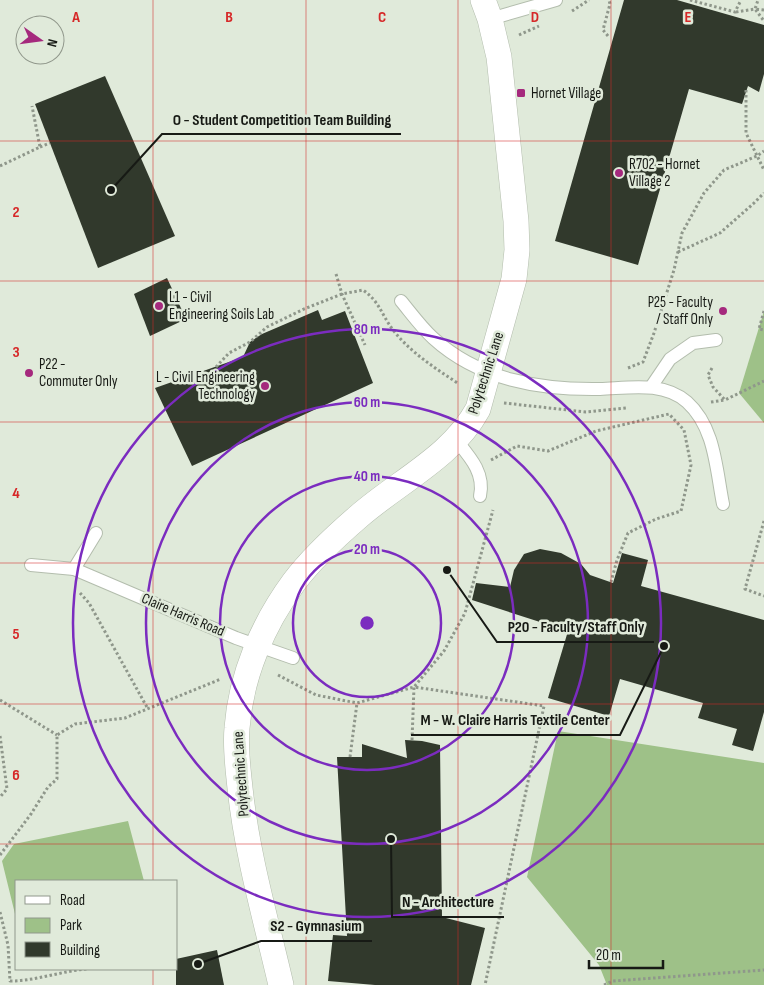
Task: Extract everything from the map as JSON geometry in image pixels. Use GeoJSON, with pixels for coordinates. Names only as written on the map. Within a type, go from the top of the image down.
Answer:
{"type":"FeatureCollection","features":[{"type":"Feature","properties":{"kind":"street","name":"Polytechnic Lane"},"geometry":{"type":"LineString","coordinates":[[281,985],[248,846],[243,816],[237,756],[237,728],[241,700],[250,665],[266,648],[295,581],[319,554],[359,516],[463,448],[470,423],[478,409],[514,279],[517,250],[504,95],[499,57],[487,9]]}},
{"type":"Feature","properties":{"kind":"lane"},"geometry":{"type":"LineString","coordinates":[[487,9],[556,0]]}},
{"type":"Feature","properties":{"kind":"lane"},"geometry":{"type":"LineString","coordinates":[[401,301],[431,336],[445,348],[469,364],[510,380],[549,387],[663,389],[675,394],[687,402],[698,415],[710,436],[723,504]]}},
{"type":"Feature","properties":{"kind":"lane"},"geometry":{"type":"LineString","coordinates":[[651,388],[670,359],[693,343],[716,340]]}},
{"type":"Feature","properties":{"kind":"lane"},"geometry":{"type":"LineString","coordinates":[[463,448],[477,467],[481,482],[480,496]]}},
{"type":"Feature","properties":{"kind":"lane"},"geometry":{"type":"LineString","coordinates":[[74,569],[96,533]]}},
{"type":"Feature","properties":{"kind":"lane","name":"Claire Harris Road"},"geometry":{"type":"LineString","coordinates":[[31,565],[74,569],[293,658]]}},
{"type":"Feature","properties":{"kind":"path"},"geometry":{"type":"LineString","coordinates":[[608,36],[603,30],[610,4],[609,0]]}},
{"type":"Feature","properties":{"kind":"path"},"geometry":{"type":"LineString","coordinates":[[690,0],[735,12],[756,9],[764,10]]}},
{"type":"Feature","properties":{"kind":"path"},"geometry":{"type":"LineString","coordinates":[[735,12],[741,0]]}},
{"type":"Feature","properties":{"kind":"path"},"geometry":{"type":"LineString","coordinates":[[758,0],[756,9],[764,21]]}},
{"type":"Feature","properties":{"kind":"path"},"geometry":{"type":"LineString","coordinates":[[746,90],[746,133],[764,170]]}},
{"type":"Feature","properties":{"kind":"path"},"geometry":{"type":"LineString","coordinates":[[32,106],[40,147]]}},
{"type":"Feature","properties":{"kind":"path"},"geometry":{"type":"LineString","coordinates":[[0,166],[50,144]]}},
{"type":"Feature","properties":{"kind":"path"},"geometry":{"type":"LineString","coordinates":[[621,370],[643,362],[654,333],[682,233],[704,193],[724,170],[757,156],[764,151]]}},
{"type":"Feature","properties":{"kind":"path"},"geometry":{"type":"LineString","coordinates":[[678,252],[720,234],[764,193]]}},
{"type":"Feature","properties":{"kind":"path"},"geometry":{"type":"LineString","coordinates":[[336,274],[342,294],[365,345]]}},
{"type":"Feature","properties":{"kind":"path"},"geometry":{"type":"LineString","coordinates":[[216,367],[229,353],[250,342],[266,327],[342,294],[363,290],[374,298],[393,329],[417,355],[459,384],[460,391]]}},
{"type":"Feature","properties":{"kind":"path"},"geometry":{"type":"LineString","coordinates":[[764,311],[759,329],[764,330]]}},
{"type":"Feature","properties":{"kind":"path"},"geometry":{"type":"LineString","coordinates":[[712,368],[708,375],[713,387],[725,400],[764,381]]}},
{"type":"Feature","properties":{"kind":"path"},"geometry":{"type":"LineString","coordinates":[[463,448],[483,445],[488,461],[517,446],[548,451],[596,431],[669,414],[684,430],[691,466],[681,511],[656,519],[628,532],[611,582]]}},
{"type":"Feature","properties":{"kind":"path"},"geometry":{"type":"LineString","coordinates":[[412,740],[414,687],[444,651],[465,614],[494,504]]}},
{"type":"Feature","properties":{"kind":"path"},"geometry":{"type":"LineString","coordinates":[[764,521],[745,589],[764,596]]}},
{"type":"Feature","properties":{"kind":"path"},"geometry":{"type":"LineString","coordinates":[[74,587],[89,603],[148,709]]}},
{"type":"Feature","properties":{"kind":"path"},"geometry":{"type":"LineString","coordinates":[[266,648],[266,668],[316,695],[357,703],[414,687],[544,706],[485,985]]}},
{"type":"Feature","properties":{"kind":"path"},"geometry":{"type":"LineString","coordinates":[[57,735],[75,724],[125,718],[224,677]]}},
{"type":"Feature","properties":{"kind":"path"},"geometry":{"type":"LineString","coordinates":[[0,700],[57,735]]}},
{"type":"Feature","properties":{"kind":"path"},"geometry":{"type":"LineString","coordinates":[[350,757],[357,703]]}},
{"type":"Feature","properties":{"kind":"path"},"geometry":{"type":"LineString","coordinates":[[0,855],[32,814],[48,787],[57,779],[57,735]]}},
{"type":"Feature","properties":{"kind":"path"},"geometry":{"type":"LineString","coordinates":[[0,736],[7,788],[0,797]]}},
{"type":"Feature","properties":{"kind":"path"},"geometry":{"type":"LineString","coordinates":[[0,846],[4,849]]}},
{"type":"Feature","properties":{"kind":"path"},"geometry":{"type":"LineString","coordinates":[[0,912],[8,945],[10,980],[24,981],[76,970]]}},
{"type":"Feature","properties":{"kind":"path"},"geometry":{"type":"LineString","coordinates":[[604,985],[613,981],[764,970]]}},
{"type":"Feature","properties":{"kind":"green space"},"geometry":{"type":"Polygon","coordinates":[[[764,311],[764,423],[739,393],[764,311]]]}},
{"type":"Feature","properties":{"kind":"green space"},"geometry":{"type":"Polygon","coordinates":[[[558,731],[764,763],[764,985],[607,985],[599,965],[527,877],[558,731]]]}},
{"type":"Feature","properties":{"kind":"green space"},"geometry":{"type":"Polygon","coordinates":[[[128,821],[144,880],[15,880],[15,914],[2,861],[14,844],[128,821]]]}},
{"type":"Feature","properties":{"kind":"building","name":"R702 - Hornet Village 2"},"geometry":{"type":"Polygon","coordinates":[[[624,0],[677,0],[764,25],[764,74],[759,92],[748,86],[742,104],[689,89],[638,265],[555,241],[624,0]]]}},
{"type":"Feature","properties":{"kind":"building"},"geometry":{"type":"Polygon","coordinates":[[[105,76],[175,236],[98,268],[35,104],[105,76]]]}},
{"type":"Feature","properties":{"kind":"building","name":"L1 - Civil Engineering Soils Lab"},"geometry":{"type":"Polygon","coordinates":[[[167,278],[186,319],[150,336],[134,294],[167,278]]]}},
{"type":"Feature","properties":{"kind":"building","name":"L - Civil Engineering Technology"},"geometry":{"type":"Polygon","coordinates":[[[318,310],[322,320],[345,311],[373,383],[192,466],[155,388],[243,357],[250,342],[262,334],[318,310]]]}},
{"type":"Feature","properties":{"kind":"building"},"geometry":{"type":"Polygon","coordinates":[[[540,549],[561,553],[581,564],[590,575],[613,583],[622,553],[648,560],[641,586],[764,620],[764,712],[753,751],[732,745],[737,729],[698,718],[703,703],[620,679],[609,716],[548,698],[568,631],[472,600],[476,583],[510,587],[514,570],[524,554],[540,549]]]}},
{"type":"Feature","properties":{"kind":"building"},"geometry":{"type":"Polygon","coordinates":[[[405,740],[440,745],[442,917],[485,928],[471,985],[375,985],[328,981],[333,935],[347,936],[337,757],[362,757],[362,744],[407,758],[405,740]]]}},
{"type":"Feature","properties":{"kind":"building"},"geometry":{"type":"Polygon","coordinates":[[[217,950],[224,985],[176,985],[178,959],[217,950]]]}},
{"type":"Feature","properties":{"kind":"place","name":"Hornet Village"},"geometry":{"type":"Point","coordinates":[521,93]}},
{"type":"Feature","properties":{"kind":"place","name":"R702 - Hornet Village 2"},"geometry":{"type":"Point","coordinates":[619,173]}},
{"type":"Feature","properties":{"kind":"place","name":"O - Student Competition Team Building"},"geometry":{"type":"Point","coordinates":[111,190]}},
{"type":"Feature","properties":{"kind":"place","name":"L1 - Civil Engineering Soils Lab"},"geometry":{"type":"Point","coordinates":[159,306]}},
{"type":"Feature","properties":{"kind":"place","name":"P25 - Faculty / Staff Only"},"geometry":{"type":"Point","coordinates":[723,311]}},
{"type":"Feature","properties":{"kind":"place","name":"P22 - Commuter Only"},"geometry":{"type":"Point","coordinates":[29,373]}},
{"type":"Feature","properties":{"kind":"place","name":"L - Civil Engineering Technology"},"geometry":{"type":"Point","coordinates":[265,386]}},
{"type":"Feature","properties":{"kind":"place","name":"P20 - Faculty/Staff Only"},"geometry":{"type":"Point","coordinates":[447,570]}},
{"type":"Feature","properties":{"kind":"place","name":"M - W. Claire Harris Textile Center"},"geometry":{"type":"Point","coordinates":[664,646]}},
{"type":"Feature","properties":{"kind":"place","name":"N - Architecture"},"geometry":{"type":"Point","coordinates":[391,839]}},
{"type":"Feature","properties":{"kind":"place","name":"S2 - Gymnasium"},"geometry":{"type":"Point","coordinates":[198,964]}}]}
